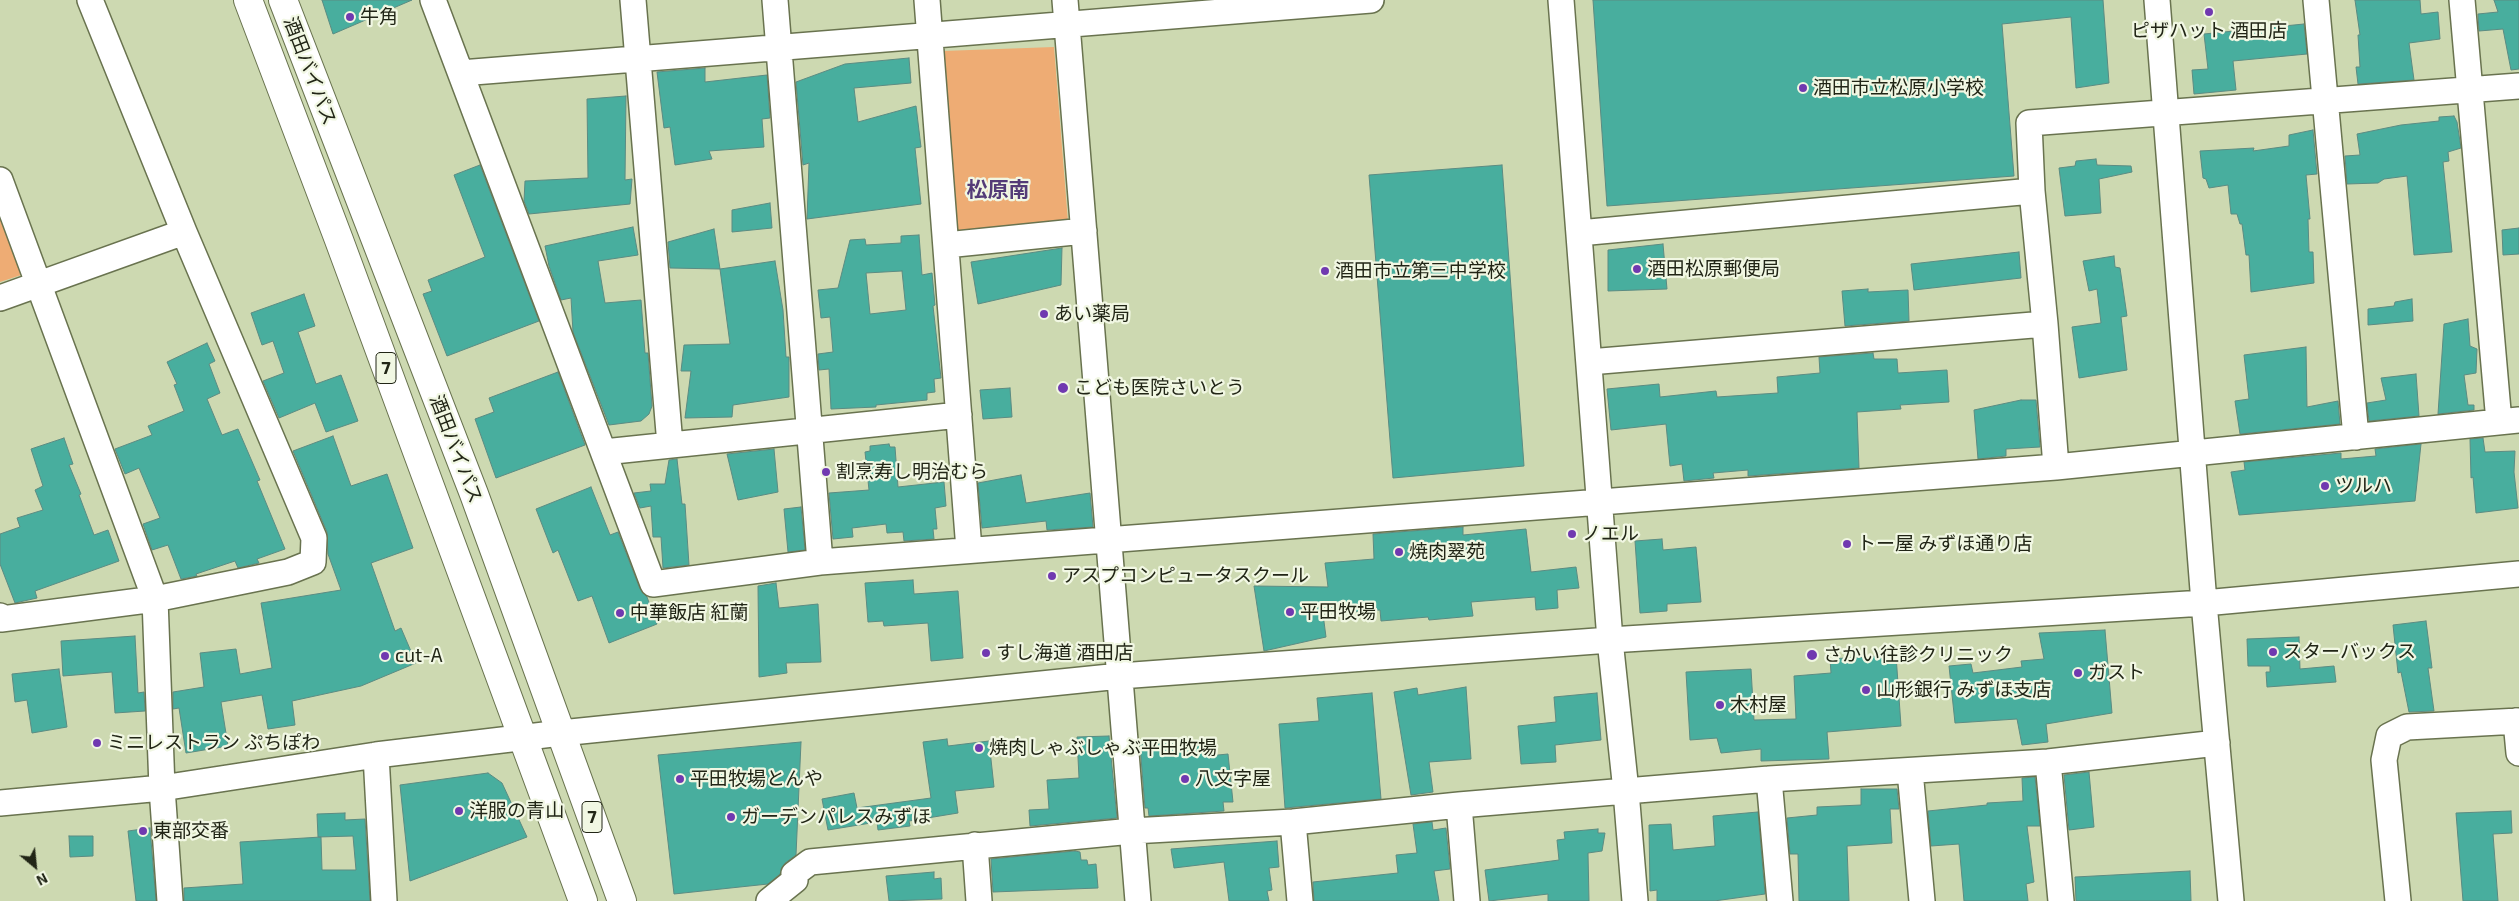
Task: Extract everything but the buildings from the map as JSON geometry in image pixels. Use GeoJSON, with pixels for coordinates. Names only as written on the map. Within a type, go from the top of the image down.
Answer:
{"type":"FeatureCollection","features":[{"type":"Feature","properties":{"kind":"highway","name":"酒田バイパス"},"geometry":{"type":"LineString","coordinates":[[248,0],[339,240],[521,738],[583,901]]}},
{"type":"Feature","properties":{"kind":"highway","name":"酒田バイパス"},"geometry":{"type":"LineString","coordinates":[[282,0],[474,494],[622,901]]}},
{"type":"Feature","properties":{"kind":"street"},"geometry":{"type":"LineString","coordinates":[[0,616],[1,619],[155,599],[288,572],[313,562],[314,538],[184,232],[90,0]]}},
{"type":"Feature","properties":{"kind":"street"},"geometry":{"type":"LineString","coordinates":[[433,0],[653,584],[820,562],[2056,467],[2509,421],[2470,89],[2462,0]]}},
{"type":"Feature","properties":{"kind":"street"},"geometry":{"type":"LineString","coordinates":[[632,0],[670,445]]}},
{"type":"Feature","properties":{"kind":"street"},"geometry":{"type":"LineString","coordinates":[[775,0],[820,562]]}},
{"type":"Feature","properties":{"kind":"street"},"geometry":{"type":"LineString","coordinates":[[927,0],[969,550]]}},
{"type":"Feature","properties":{"kind":"street"},"geometry":{"type":"LineString","coordinates":[[461,73],[930,35],[1066,12],[1370,0]]}},
{"type":"Feature","properties":{"kind":"street"},"geometry":{"type":"LineString","coordinates":[[1561,0],[1610,640],[1626,791],[1635,901]]}},
{"type":"Feature","properties":{"kind":"street"},"geometry":{"type":"LineString","coordinates":[[2157,0],[2194,454],[2204,603],[2231,901]]}},
{"type":"Feature","properties":{"kind":"street"},"geometry":{"type":"LineString","coordinates":[[2316,0],[2356,437]]}},
{"type":"Feature","properties":{"kind":"street"},"geometry":{"type":"LineString","coordinates":[[1066,12],[1138,901]]}},
{"type":"Feature","properties":{"kind":"street"},"geometry":{"type":"LineString","coordinates":[[2056,467],[2032,191],[2029,123],[2519,86]]}},
{"type":"Feature","properties":{"kind":"street"},"geometry":{"type":"LineString","coordinates":[[0,180],[155,599],[162,788],[170,901]]}},
{"type":"Feature","properties":{"kind":"street"},"geometry":{"type":"LineString","coordinates":[[1579,233],[2032,191]]}},
{"type":"Feature","properties":{"kind":"street"},"geometry":{"type":"LineString","coordinates":[[0,298],[184,232]]}},
{"type":"Feature","properties":{"kind":"street"},"geometry":{"type":"LineString","coordinates":[[946,245],[1084,232]]}},
{"type":"Feature","properties":{"kind":"street"},"geometry":{"type":"LineString","coordinates":[[1589,362],[2045,324]]}},
{"type":"Feature","properties":{"kind":"street"},"geometry":{"type":"LineString","coordinates":[[604,452],[959,415]]}},
{"type":"Feature","properties":{"kind":"street"},"geometry":{"type":"LineString","coordinates":[[0,803],[162,788],[376,755],[561,733],[1120,676],[1610,640],[2204,603],[2519,574]]}},
{"type":"Feature","properties":{"kind":"street"},"geometry":{"type":"LineString","coordinates":[[2398,901],[2384,760],[2389,736],[2407,727],[2518,721],[2519,753]]}},
{"type":"Feature","properties":{"kind":"street"},"geometry":{"type":"LineString","coordinates":[[769,901],[794,880],[794,874],[810,862],[975,844],[1132,831],[1294,822],[1459,805],[1769,779],[2048,762],[2217,742]]}},
{"type":"Feature","properties":{"kind":"street"},"geometry":{"type":"LineString","coordinates":[[376,755],[384,901]]}},
{"type":"Feature","properties":{"kind":"street"},"geometry":{"type":"LineString","coordinates":[[2048,762],[2061,901]]}},
{"type":"Feature","properties":{"kind":"street"},"geometry":{"type":"LineString","coordinates":[[1910,771],[1922,901]]}},
{"type":"Feature","properties":{"kind":"street"},"geometry":{"type":"LineString","coordinates":[[1769,779],[1780,901]]}},
{"type":"Feature","properties":{"kind":"street"},"geometry":{"type":"LineString","coordinates":[[1459,805],[1467,901]]}},
{"type":"Feature","properties":{"kind":"street"},"geometry":{"type":"LineString","coordinates":[[1294,822],[1300,901]]}},
{"type":"Feature","properties":{"kind":"street"},"geometry":{"type":"LineString","coordinates":[[975,844],[979,901]]}},
{"type":"Feature","properties":{"kind":"shaded area"},"geometry":{"type":"Polygon","coordinates":[[[1054,47],[1068,222],[954,237],[943,51],[1054,47]]]}},
{"type":"Feature","properties":{"kind":"shaded area"},"geometry":{"type":"Polygon","coordinates":[[[0,191],[27,273],[0,282],[0,191]]]}},
{"type":"Feature","properties":{"kind":"place","name":"ピザハット 酒田店"},"geometry":{"type":"Point","coordinates":[2209,12]}},
{"type":"Feature","properties":{"kind":"place","name":"牛角"},"geometry":{"type":"Point","coordinates":[350,17]}},
{"type":"Feature","properties":{"kind":"place","name":"酒田市立松原小学校"},"geometry":{"type":"Point","coordinates":[1803,88]}},
{"type":"Feature","properties":{"kind":"place","name":"酒田松原郵便局"},"geometry":{"type":"Point","coordinates":[1637,269]}},
{"type":"Feature","properties":{"kind":"place","name":"酒田市立第三中学校"},"geometry":{"type":"Point","coordinates":[1325,271]}},
{"type":"Feature","properties":{"kind":"place","name":"あい薬局"},"geometry":{"type":"Point","coordinates":[1044,314]}},
{"type":"Feature","properties":{"kind":"place","name":"こども医院さいとう"},"geometry":{"type":"Point","coordinates":[1063,388]}},
{"type":"Feature","properties":{"kind":"place","name":"割烹寿し明治むら"},"geometry":{"type":"Point","coordinates":[826,472]}},
{"type":"Feature","properties":{"kind":"place","name":"ツルハ"},"geometry":{"type":"Point","coordinates":[2325,486]}},
{"type":"Feature","properties":{"kind":"place","name":"ノエル"},"geometry":{"type":"Point","coordinates":[1572,534]}},
{"type":"Feature","properties":{"kind":"place","name":"トー屋 みずほ通り店"},"geometry":{"type":"Point","coordinates":[1847,544]}},
{"type":"Feature","properties":{"kind":"place","name":"焼肉翠苑"},"geometry":{"type":"Point","coordinates":[1399,552]}},
{"type":"Feature","properties":{"kind":"place","name":"アスプコンピュータスクール"},"geometry":{"type":"Point","coordinates":[1052,576]}},
{"type":"Feature","properties":{"kind":"place","name":"平田牧場"},"geometry":{"type":"Point","coordinates":[1290,612]}},
{"type":"Feature","properties":{"kind":"place","name":"中華飯店 紅蘭"},"geometry":{"type":"Point","coordinates":[620,613]}},
{"type":"Feature","properties":{"kind":"place","name":"スターバックス"},"geometry":{"type":"Point","coordinates":[2273,652]}},
{"type":"Feature","properties":{"kind":"place","name":"すし海道 酒田店"},"geometry":{"type":"Point","coordinates":[986,653]}},
{"type":"Feature","properties":{"kind":"place","name":"さかい往診クリニック"},"geometry":{"type":"Point","coordinates":[1812,655]}},
{"type":"Feature","properties":{"kind":"place","name":"cut-A"},"geometry":{"type":"Point","coordinates":[385,656]}},
{"type":"Feature","properties":{"kind":"place","name":"ガスト"},"geometry":{"type":"Point","coordinates":[2078,673]}},
{"type":"Feature","properties":{"kind":"place","name":"山形銀行 みずほ支店"},"geometry":{"type":"Point","coordinates":[1866,690]}},
{"type":"Feature","properties":{"kind":"place","name":"木村屋"},"geometry":{"type":"Point","coordinates":[1720,705]}},
{"type":"Feature","properties":{"kind":"place","name":"ミニレストラン ぷちぽわ"},"geometry":{"type":"Point","coordinates":[97,743]}},
{"type":"Feature","properties":{"kind":"place","name":"焼肉しゃぶしゃぶ平田牧場"},"geometry":{"type":"Point","coordinates":[979,748]}},
{"type":"Feature","properties":{"kind":"place","name":"平田牧場とんや"},"geometry":{"type":"Point","coordinates":[680,779]}},
{"type":"Feature","properties":{"kind":"place","name":"八文字屋"},"geometry":{"type":"Point","coordinates":[1185,779]}},
{"type":"Feature","properties":{"kind":"place","name":"洋服の青山"},"geometry":{"type":"Point","coordinates":[459,811]}},
{"type":"Feature","properties":{"kind":"place","name":"ガーデンパレスみずほ"},"geometry":{"type":"Point","coordinates":[731,817]}},
{"type":"Feature","properties":{"kind":"place","name":"東部交番"},"geometry":{"type":"Point","coordinates":[143,831]}},
{"type":"Feature","properties":{"kind":"district","name":"松原南"},"geometry":{"type":"Point","coordinates":[998,190]}}]}
